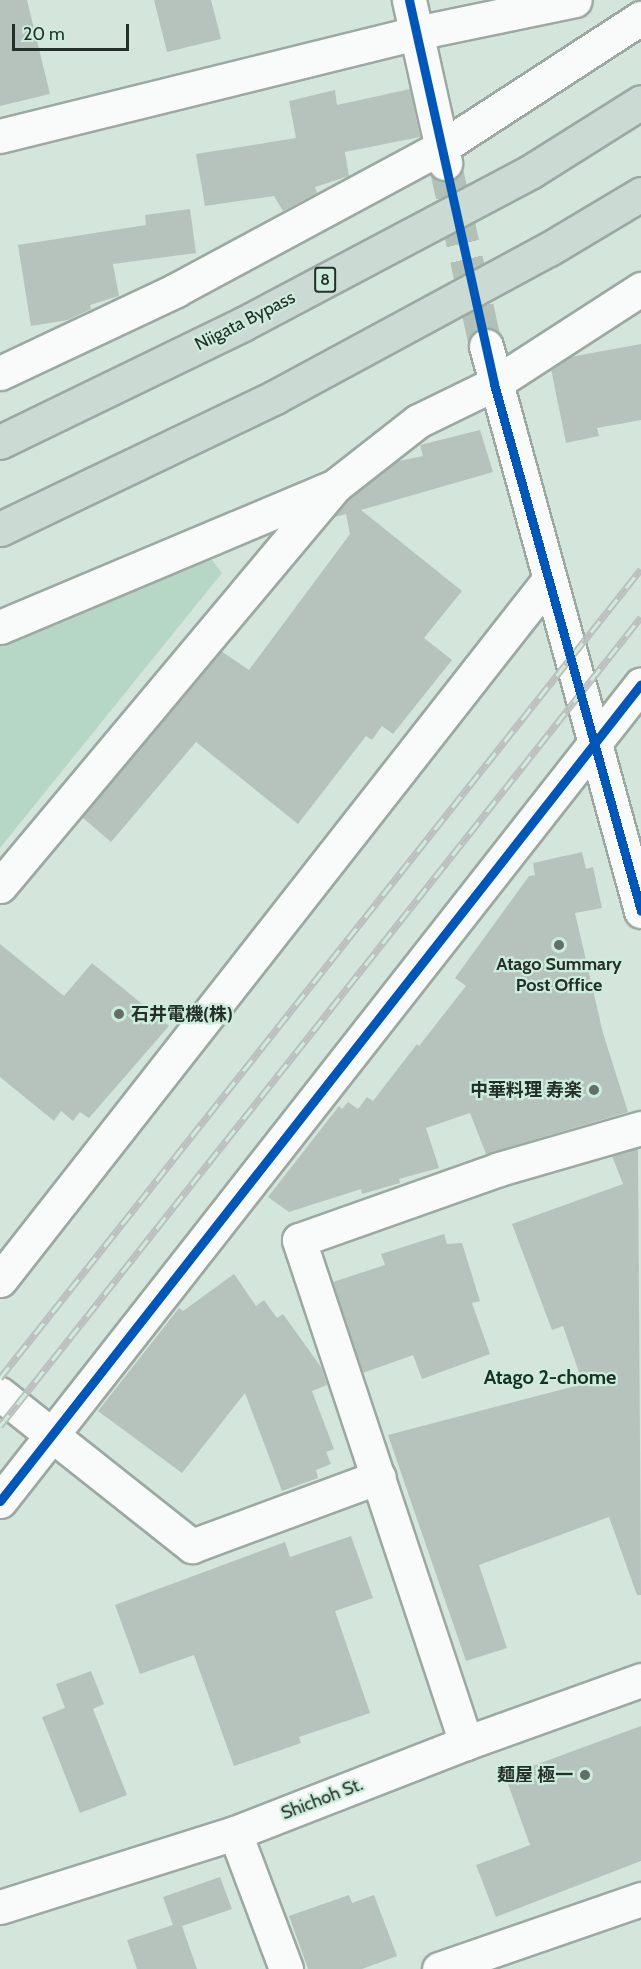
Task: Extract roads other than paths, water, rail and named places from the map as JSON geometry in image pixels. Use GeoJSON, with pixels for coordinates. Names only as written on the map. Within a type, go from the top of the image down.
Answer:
{"type":"FeatureCollection","features":[{"type":"Feature","properties":{"kind":"highway","name":"Niigata Bypass"},"geometry":{"type":"LineString","coordinates":[[0,441],[243,324],[519,177],[641,102]]}},
{"type":"Feature","properties":{"kind":"highway"},"geometry":{"type":"LineString","coordinates":[[0,529],[275,397],[549,249],[641,194]]}},
{"type":"Feature","properties":{"kind":"street"},"geometry":{"type":"LineString","coordinates":[[409,0],[444,155]]}},
{"type":"Feature","properties":{"kind":"street"},"geometry":{"type":"LineString","coordinates":[[0,136],[416,33],[575,0]]}},
{"type":"Feature","properties":{"kind":"street"},"geometry":{"type":"LineString","coordinates":[[0,372],[177,290],[444,155],[641,18]]}},
{"type":"Feature","properties":{"kind":"street"},"geometry":{"type":"LineString","coordinates":[[0,886],[335,486],[418,421],[494,384],[641,288]]}},
{"type":"Feature","properties":{"kind":"street"},"geometry":{"type":"LineString","coordinates":[[486,346],[494,384],[548,581],[641,911]]}},
{"type":"Feature","properties":{"kind":"street"},"geometry":{"type":"LineString","coordinates":[[0,627],[335,486]]}},
{"type":"Feature","properties":{"kind":"street"},"geometry":{"type":"LineString","coordinates":[[0,1280],[548,581]]}},
{"type":"Feature","properties":{"kind":"street"},"geometry":{"type":"LineString","coordinates":[[0,1501],[641,684]]}},
{"type":"Feature","properties":{"kind":"street"},"geometry":{"type":"LineString","coordinates":[[466,1743],[299,1240],[499,1169],[641,1128]]}},
{"type":"Feature","properties":{"kind":"street"},"geometry":{"type":"LineString","coordinates":[[0,1394],[50,1437],[192,1546],[379,1477]]}},
{"type":"Feature","properties":{"kind":"street","name":"Shichoh St."},"geometry":{"type":"LineString","coordinates":[[0,1906],[235,1833],[466,1743],[641,1680]]}},
{"type":"Feature","properties":{"kind":"street"},"geometry":{"type":"LineString","coordinates":[[235,1833],[286,1969]]}},
{"type":"Feature","properties":{"kind":"street"},"geometry":{"type":"LineString","coordinates":[[439,1969],[641,1899]]}},
{"type":"Feature","properties":{"kind":"tunnel"},"geometry":{"type":"LineString","coordinates":[[445,163],[486,346]]}},
{"type":"Feature","properties":{"kind":"railway"},"geometry":{"type":"LineString","coordinates":[[0,1378],[641,569]]}},
{"type":"Feature","properties":{"kind":"railway"},"geometry":{"type":"LineString","coordinates":[[0,1426],[641,617]]}},
{"type":"Feature","properties":{"kind":"place","name":"Atago Summary Post Office"},"geometry":{"type":"Point","coordinates":[559,945]}},
{"type":"Feature","properties":{"kind":"place","name":"石井電機(株)"},"geometry":{"type":"Point","coordinates":[119,1014]}},
{"type":"Feature","properties":{"kind":"place","name":"中華料理 寿楽"},"geometry":{"type":"Point","coordinates":[594,1090]}},
{"type":"Feature","properties":{"kind":"place","name":"麺屋 極一"},"geometry":{"type":"Point","coordinates":[585,1775]}},
{"type":"Feature","properties":{"kind":"district","name":"Atago 2-chome"},"geometry":{"type":"Point","coordinates":[550,1377]}}]}
